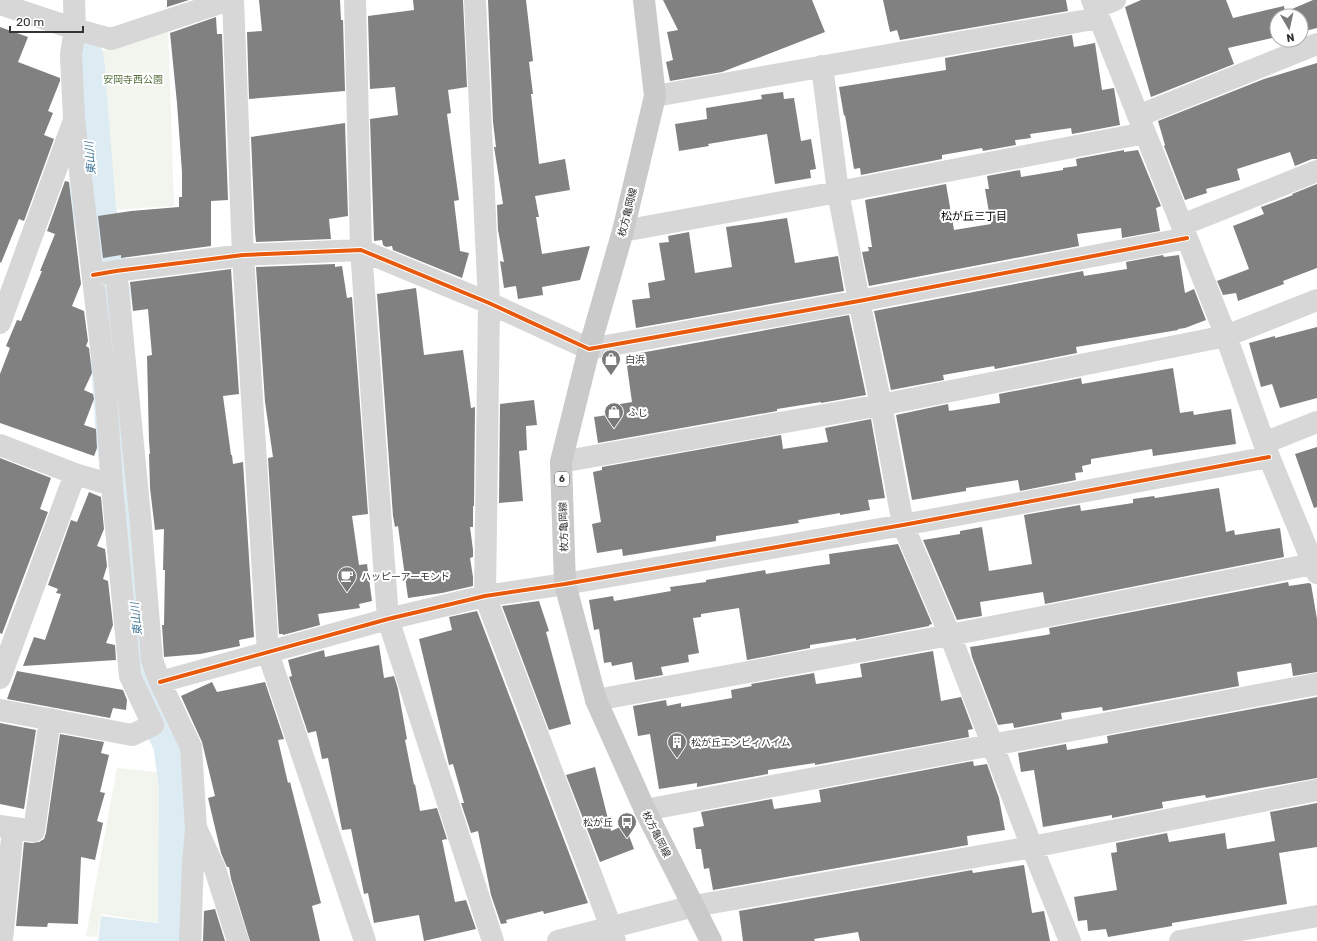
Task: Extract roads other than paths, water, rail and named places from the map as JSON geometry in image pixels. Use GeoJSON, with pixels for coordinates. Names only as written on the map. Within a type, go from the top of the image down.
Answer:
{"type":"FeatureCollection","features":[{"type":"Feature","properties":{"kind":"main road","name":"枚方亀岡線"},"geometry":{"type":"LineString","coordinates":[[644,0],[655,96],[622,231],[589,349],[561,462],[565,584],[596,700],[645,810],[711,941]]}},
{"type":"Feature","properties":{"kind":"street"},"geometry":{"type":"LineString","coordinates":[[0,710],[132,735],[154,725],[130,676],[112,485],[105,380],[74,119],[71,54],[75,29],[74,0]]}},
{"type":"Feature","properties":{"kind":"street"},"geometry":{"type":"LineString","coordinates":[[0,4],[75,29],[111,39],[229,0]]}},
{"type":"Feature","properties":{"kind":"street"},"geometry":{"type":"LineString","coordinates":[[232,0],[244,255],[268,653],[366,941]]}},
{"type":"Feature","properties":{"kind":"street"},"geometry":{"type":"LineString","coordinates":[[355,0],[361,250],[388,619],[493,941]]}},
{"type":"Feature","properties":{"kind":"street"},"geometry":{"type":"LineString","coordinates":[[475,0],[489,303],[485,596],[613,934]]}},
{"type":"Feature","properties":{"kind":"street"},"geometry":{"type":"LineString","coordinates":[[596,700],[950,635],[1314,558],[1267,450],[1226,336],[1142,125],[1100,7],[822,66],[655,96]]}},
{"type":"Feature","properties":{"kind":"street"},"geometry":{"type":"LineString","coordinates":[[622,231],[838,192],[1142,125],[1317,44]]}},
{"type":"Feature","properties":{"kind":"street"},"geometry":{"type":"LineString","coordinates":[[822,66],[838,192],[881,405],[903,525],[950,635],[1070,941]]}},
{"type":"Feature","properties":{"kind":"street"},"geometry":{"type":"LineString","coordinates":[[0,323],[74,119]]}},
{"type":"Feature","properties":{"kind":"street"},"geometry":{"type":"LineString","coordinates":[[93,275],[244,255],[361,250],[489,303],[589,349],[859,301],[1184,232],[1317,171]]}},
{"type":"Feature","properties":{"kind":"street"},"geometry":{"type":"LineString","coordinates":[[116,271],[141,526],[152,660],[160,682],[191,748],[196,828],[190,941]]}},
{"type":"Feature","properties":{"kind":"street"},"geometry":{"type":"LineString","coordinates":[[561,462],[881,405],[1226,336],[1317,300]]}},
{"type":"Feature","properties":{"kind":"street"},"geometry":{"type":"LineString","coordinates":[[160,682],[388,619],[485,596],[565,584],[903,525],[1267,450],[1317,422]]}},
{"type":"Feature","properties":{"kind":"street"},"geometry":{"type":"LineString","coordinates":[[0,446],[75,474],[112,485]]}},
{"type":"Feature","properties":{"kind":"street"},"geometry":{"type":"LineString","coordinates":[[0,678],[75,474]]}},
{"type":"Feature","properties":{"kind":"street"},"geometry":{"type":"LineString","coordinates":[[645,810],[1317,684]]}},
{"type":"Feature","properties":{"kind":"street"},"geometry":{"type":"LineString","coordinates":[[5,941],[6,827],[34,831],[50,719]]}},
{"type":"Feature","properties":{"kind":"street"},"geometry":{"type":"LineString","coordinates":[[558,941],[613,934],[694,906],[1032,847],[1317,790]]}},
{"type":"Feature","properties":{"kind":"street"},"geometry":{"type":"LineString","coordinates":[[196,828],[215,869],[238,941]]}},
{"type":"Feature","properties":{"kind":"street"},"geometry":{"type":"LineString","coordinates":[[1180,941],[1317,916]]}},
{"type":"Feature","properties":{"kind":"waterway","name":"東山川"},"geometry":{"type":"LineString","coordinates":[[82,59],[94,209],[103,257]]}},
{"type":"Feature","properties":{"kind":"waterway","name":"東山川"},"geometry":{"type":"LineString","coordinates":[[108,290],[117,422],[141,672],[175,743],[181,787],[180,941]]}},
{"type":"Feature","properties":{"kind":"place","name":"白浜"},"geometry":{"type":"Point","coordinates":[611,376]}},
{"type":"Feature","properties":{"kind":"place","name":"ふじ"},"geometry":{"type":"Point","coordinates":[614,429]}},
{"type":"Feature","properties":{"kind":"place","name":"ハッピーアーモンド"},"geometry":{"type":"Point","coordinates":[347,593]}},
{"type":"Feature","properties":{"kind":"place","name":"松が丘エンビィハイム"},"geometry":{"type":"Point","coordinates":[677,759]}},
{"type":"Feature","properties":{"kind":"place","name":"松が丘"},"geometry":{"type":"Point","coordinates":[627,839]}},
{"type":"Feature","properties":{"kind":"district","name":"松が丘三丁目"},"geometry":{"type":"Point","coordinates":[974,216]}},
{"type":"Feature","properties":{"kind":"park label","name":"安岡寺西公園"},"geometry":{"type":"Point","coordinates":[133,79]}}]}
